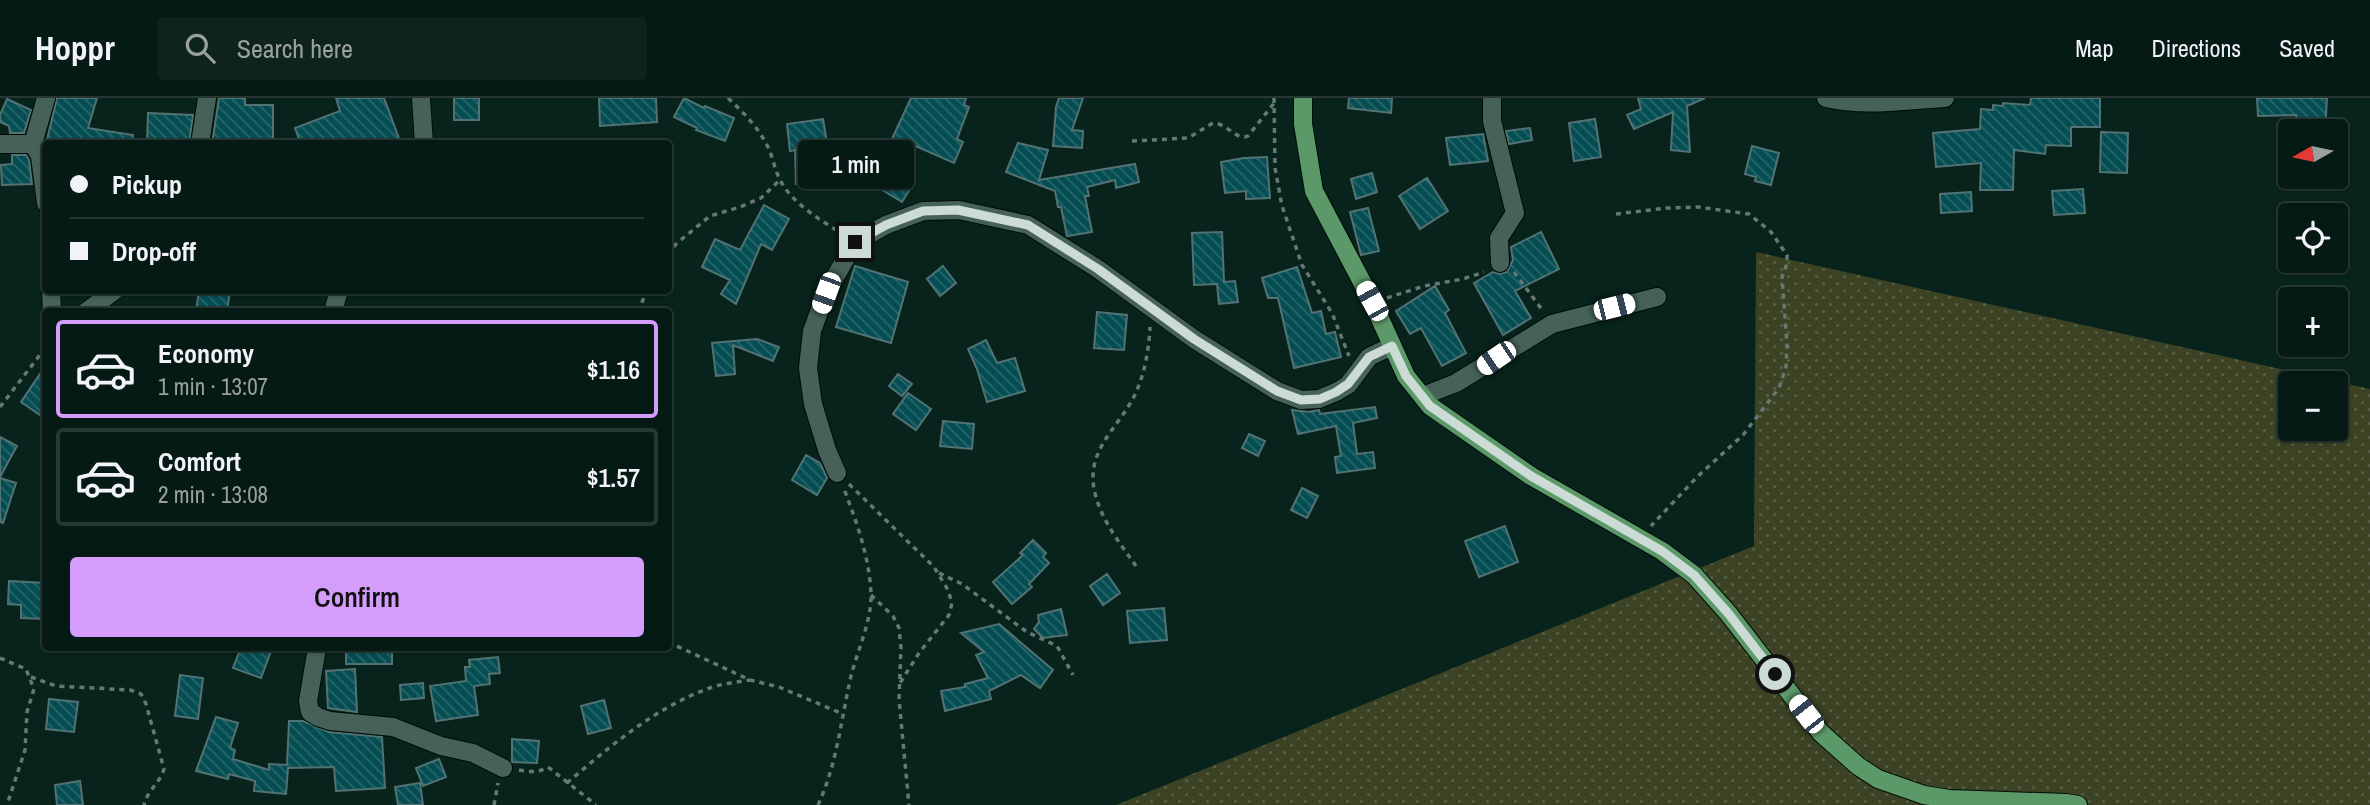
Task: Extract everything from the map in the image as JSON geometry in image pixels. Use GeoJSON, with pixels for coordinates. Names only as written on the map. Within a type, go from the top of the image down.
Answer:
{"type":"FeatureCollection","features":[{"type":"Feature","properties":{"kind":"main road"},"geometry":{"type":"LineString","coordinates":[[1303,98],[1303,124],[1314,191],[1372,301],[1406,376],[1430,406],[1520,468],[1662,551],[1694,575],[1728,613],[1821,733],[1858,766],[1878,779],[1924,795],[1949,799],[2078,805]]}},
{"type":"Feature","properties":{"kind":"street"},"geometry":{"type":"LineString","coordinates":[[42,172],[40,156],[33,144],[46,98]]}},
{"type":"Feature","properties":{"kind":"street"},"geometry":{"type":"LineString","coordinates":[[201,140],[207,98]]}},
{"type":"Feature","properties":{"kind":"street"},"geometry":{"type":"LineString","coordinates":[[421,98],[424,140]]}},
{"type":"Feature","properties":{"kind":"street"},"geometry":{"type":"LineString","coordinates":[[1492,98],[1492,121],[1515,213],[1499,239],[1500,263]]}},
{"type":"Feature","properties":{"kind":"street"},"geometry":{"type":"LineString","coordinates":[[1834,99],[1874,103],[1945,98]]}},
{"type":"Feature","properties":{"kind":"street"},"geometry":{"type":"LineString","coordinates":[[0,144],[33,144]]}},
{"type":"Feature","properties":{"kind":"street"},"geometry":{"type":"LineString","coordinates":[[837,473],[813,404],[808,368],[812,331],[821,306],[855,242],[886,225],[923,211],[958,210],[1028,225],[1098,269],[1194,339],[1277,391],[1301,400],[1328,396],[1348,384],[1369,357],[1392,346]]}},
{"type":"Feature","properties":{"kind":"street"},"geometry":{"type":"LineString","coordinates":[[91,308],[110,294]]}},
{"type":"Feature","properties":{"kind":"street"},"geometry":{"type":"LineString","coordinates":[[1423,396],[1456,383],[1552,324],[1657,297]]}},
{"type":"Feature","properties":{"kind":"street"},"geometry":{"type":"LineString","coordinates":[[316,651],[308,701],[310,712],[318,718],[393,727],[441,746],[474,753],[503,768]]}},
{"type":"Feature","properties":{"kind":"path"},"geometry":{"type":"LineString","coordinates":[[728,98],[750,118],[768,148],[780,180],[792,197],[813,215],[855,242]]}},
{"type":"Feature","properties":{"kind":"path"},"geometry":{"type":"LineString","coordinates":[[1132,141],[1188,138],[1213,123],[1228,127],[1238,137],[1243,138],[1248,136],[1274,100]]}},
{"type":"Feature","properties":{"kind":"path"},"geometry":{"type":"LineString","coordinates":[[1274,100],[1275,168],[1284,215],[1302,265],[1332,313],[1356,375]]}},
{"type":"Feature","properties":{"kind":"path"},"geometry":{"type":"LineString","coordinates":[[672,250],[710,215],[761,198],[780,180]]}},
{"type":"Feature","properties":{"kind":"path"},"geometry":{"type":"LineString","coordinates":[[1616,214],[1698,207],[1749,214],[1772,232],[1787,255],[1782,277],[1786,367],[1779,388],[1743,435],[1688,486],[1641,539]]}},
{"type":"Feature","properties":{"kind":"path"},"geometry":{"type":"LineString","coordinates":[[1372,301],[1424,286],[1463,279],[1500,263],[1512,269],[1552,324]]}},
{"type":"Feature","properties":{"kind":"path"},"geometry":{"type":"LineString","coordinates":[[1136,566],[1107,522],[1096,497],[1092,476],[1100,447],[1136,393],[1150,338],[1151,308]]}},
{"type":"Feature","properties":{"kind":"path"},"geometry":{"type":"LineString","coordinates":[[0,407],[42,352]]}},
{"type":"Feature","properties":{"kind":"path"},"geometry":{"type":"LineString","coordinates":[[837,473],[937,572],[952,603],[949,615],[919,653],[900,684]]}},
{"type":"Feature","properties":{"kind":"path"},"geometry":{"type":"LineString","coordinates":[[818,805],[828,784],[871,595],[861,534],[837,473]]}},
{"type":"Feature","properties":{"kind":"path"},"geometry":{"type":"LineString","coordinates":[[937,572],[962,584],[1027,632],[1056,646],[1073,676]]}},
{"type":"Feature","properties":{"kind":"path"},"geometry":{"type":"LineString","coordinates":[[871,595],[893,616],[899,628],[900,729],[909,805]]}},
{"type":"Feature","properties":{"kind":"path"},"geometry":{"type":"LineString","coordinates":[[672,644],[750,680],[779,687],[843,714]]}},
{"type":"Feature","properties":{"kind":"path"},"geometry":{"type":"LineString","coordinates":[[0,658],[26,669],[34,689],[27,712],[25,750],[8,805]]}},
{"type":"Feature","properties":{"kind":"path"},"geometry":{"type":"LineString","coordinates":[[31,677],[56,686],[130,690],[141,694],[164,769],[144,805]]}},
{"type":"Feature","properties":{"kind":"path"},"geometry":{"type":"LineString","coordinates":[[567,783],[606,750],[659,714],[707,689],[750,680]]}},
{"type":"Feature","properties":{"kind":"path"},"geometry":{"type":"LineString","coordinates":[[494,805],[503,768],[531,772],[548,767],[596,805]]}},
{"type":"Feature","properties":{"kind":"green space"},"geometry":{"type":"Polygon","coordinates":[[[1756,252],[2289,371],[2278,371],[2278,441],[2348,441],[2348,384],[2370,389],[2370,805],[1116,805],[1754,546],[1756,252]]]}},
{"type":"Feature","properties":{"kind":"building"},"geometry":{"type":"Polygon","coordinates":[[[57,98],[97,98],[88,128],[133,135],[132,140],[47,140],[57,98]]]}},
{"type":"Feature","properties":{"kind":"building"},"geometry":{"type":"Polygon","coordinates":[[[219,98],[245,98],[245,105],[273,105],[273,140],[213,140],[219,98]]]}},
{"type":"Feature","properties":{"kind":"building"},"geometry":{"type":"Polygon","coordinates":[[[336,98],[384,98],[400,140],[300,140],[295,128],[340,111],[336,98]]]}},
{"type":"Feature","properties":{"kind":"building"},"geometry":{"type":"Polygon","coordinates":[[[454,98],[479,98],[479,120],[454,120],[454,98]]]}},
{"type":"Feature","properties":{"kind":"building"},"geometry":{"type":"Polygon","coordinates":[[[599,98],[656,98],[657,122],[600,126],[599,98]]]}},
{"type":"Feature","properties":{"kind":"building"},"geometry":{"type":"Polygon","coordinates":[[[684,98],[734,118],[725,141],[696,130],[697,128],[674,117],[684,98]]]}},
{"type":"Feature","properties":{"kind":"building"},"geometry":{"type":"Polygon","coordinates":[[[911,98],[966,98],[964,105],[969,107],[957,139],[963,142],[954,163],[911,144],[908,150],[891,141],[911,98]]]}},
{"type":"Feature","properties":{"kind":"building"},"geometry":{"type":"Polygon","coordinates":[[[1059,98],[1083,98],[1072,130],[1083,131],[1082,148],[1053,146],[1059,98]]]}},
{"type":"Feature","properties":{"kind":"building"},"geometry":{"type":"Polygon","coordinates":[[[1349,98],[1392,98],[1391,113],[1348,108],[1349,98]]]}},
{"type":"Feature","properties":{"kind":"building"},"geometry":{"type":"Polygon","coordinates":[[[1638,98],[1705,98],[1687,106],[1690,152],[1671,150],[1673,112],[1634,129],[1627,115],[1641,109],[1638,98]]]}},
{"type":"Feature","properties":{"kind":"building"},"geometry":{"type":"Polygon","coordinates":[[[2031,98],[2100,98],[2100,127],[2071,127],[2071,146],[2046,145],[2045,154],[2014,150],[2013,190],[1980,190],[1981,163],[1936,167],[1933,133],[1980,129],[1981,109],[1993,110],[1993,105],[2003,106],[2003,103],[2030,105],[2031,98]]]}},
{"type":"Feature","properties":{"kind":"building"},"geometry":{"type":"Polygon","coordinates":[[[2257,98],[2327,98],[2326,119],[2296,119],[2296,115],[2258,116],[2257,98]]]}},
{"type":"Feature","properties":{"kind":"building"},"geometry":{"type":"Polygon","coordinates":[[[7,99],[31,110],[24,133],[10,133],[9,126],[0,122],[7,99]]]}},
{"type":"Feature","properties":{"kind":"building"},"geometry":{"type":"Polygon","coordinates":[[[148,113],[193,115],[190,140],[147,140],[148,113]]]}},
{"type":"Feature","properties":{"kind":"building"},"geometry":{"type":"Polygon","coordinates":[[[823,119],[827,143],[858,145],[856,171],[819,169],[819,184],[796,184],[795,150],[790,151],[787,124],[823,119]]]}},
{"type":"Feature","properties":{"kind":"building"},"geometry":{"type":"Polygon","coordinates":[[[1595,119],[1601,157],[1574,161],[1569,123],[1595,119]]]}},
{"type":"Feature","properties":{"kind":"building"},"geometry":{"type":"Polygon","coordinates":[[[1530,128],[1532,140],[1509,144],[1506,131],[1530,128]]]}},
{"type":"Feature","properties":{"kind":"building"},"geometry":{"type":"Polygon","coordinates":[[[2101,132],[2128,133],[2127,173],[2100,172],[2101,132]]]}},
{"type":"Feature","properties":{"kind":"building"},"geometry":{"type":"Polygon","coordinates":[[[1483,134],[1488,161],[1450,165],[1446,138],[1483,134]]]}},
{"type":"Feature","properties":{"kind":"building"},"geometry":{"type":"Polygon","coordinates":[[[1018,143],[1048,150],[1039,180],[1135,164],[1139,182],[1116,188],[1115,180],[1087,187],[1089,196],[1085,196],[1092,232],[1067,236],[1055,191],[1006,172],[1018,143]]]}},
{"type":"Feature","properties":{"kind":"building"},"geometry":{"type":"Polygon","coordinates":[[[1752,146],[1779,153],[1771,185],[1755,181],[1756,177],[1745,174],[1752,146]]]}},
{"type":"Feature","properties":{"kind":"building"},"geometry":{"type":"Polygon","coordinates":[[[12,155],[26,155],[32,184],[2,185],[1,165],[12,164],[12,155]]]}},
{"type":"Feature","properties":{"kind":"building"},"geometry":{"type":"Polygon","coordinates":[[[1267,157],[1270,198],[1246,199],[1246,191],[1225,193],[1221,162],[1267,157]]]}},
{"type":"Feature","properties":{"kind":"building"},"geometry":{"type":"Polygon","coordinates":[[[890,165],[915,181],[902,202],[877,187],[890,165]]]}},
{"type":"Feature","properties":{"kind":"building"},"geometry":{"type":"Polygon","coordinates":[[[1372,173],[1377,192],[1356,199],[1351,179],[1372,173]]]}},
{"type":"Feature","properties":{"kind":"building"},"geometry":{"type":"Polygon","coordinates":[[[1427,178],[1448,211],[1420,229],[1399,196],[1427,178]]]}},
{"type":"Feature","properties":{"kind":"building"},"geometry":{"type":"Polygon","coordinates":[[[2083,189],[2085,213],[2054,215],[2052,191],[2083,189]]]}},
{"type":"Feature","properties":{"kind":"building"},"geometry":{"type":"Polygon","coordinates":[[[1971,192],[1972,211],[1941,213],[1940,194],[1971,192]]]}},
{"type":"Feature","properties":{"kind":"building"},"geometry":{"type":"Polygon","coordinates":[[[764,205],[789,219],[772,250],[761,244],[736,304],[721,294],[730,280],[702,267],[715,239],[740,250],[764,205]]]}},
{"type":"Feature","properties":{"kind":"building"},"geometry":{"type":"Polygon","coordinates":[[[1368,208],[1379,251],[1361,255],[1350,212],[1368,208]]]}},
{"type":"Feature","properties":{"kind":"building"},"geometry":{"type":"Polygon","coordinates":[[[1222,232],[1224,282],[1235,281],[1238,302],[1219,304],[1217,284],[1194,285],[1192,233],[1222,232]]]}},
{"type":"Feature","properties":{"kind":"building"},"geometry":{"type":"Polygon","coordinates":[[[1541,232],[1559,269],[1515,291],[1531,318],[1503,335],[1474,283],[1493,272],[1507,272],[1513,260],[1511,247],[1541,232]]]}},
{"type":"Feature","properties":{"kind":"building"},"geometry":{"type":"Polygon","coordinates":[[[855,266],[908,282],[891,343],[836,327],[855,266]]]}},
{"type":"Feature","properties":{"kind":"building"},"geometry":{"type":"Polygon","coordinates":[[[943,266],[956,283],[940,296],[927,279],[943,266]]]}},
{"type":"Feature","properties":{"kind":"building"},"geometry":{"type":"Polygon","coordinates":[[[1297,267],[1312,313],[1321,311],[1326,334],[1335,332],[1341,357],[1294,368],[1278,298],[1268,298],[1262,278],[1297,267]]]}},
{"type":"Feature","properties":{"kind":"building"},"geometry":{"type":"Polygon","coordinates":[[[1435,286],[1449,310],[1445,313],[1466,353],[1442,366],[1421,328],[1410,334],[1396,311],[1435,286]]]}},
{"type":"Feature","properties":{"kind":"building"},"geometry":{"type":"Polygon","coordinates":[[[198,294],[229,294],[228,308],[197,308],[198,294]]]}},
{"type":"Feature","properties":{"kind":"building"},"geometry":{"type":"Polygon","coordinates":[[[1097,312],[1127,315],[1124,350],[1094,348],[1097,312]]]}},
{"type":"Feature","properties":{"kind":"building"},"geometry":{"type":"Polygon","coordinates":[[[757,339],[779,347],[773,361],[733,345],[735,374],[716,376],[712,343],[757,339]]]}},
{"type":"Feature","properties":{"kind":"building"},"geometry":{"type":"Polygon","coordinates":[[[986,340],[997,363],[1015,358],[1025,391],[987,402],[968,349],[986,340]]]}},
{"type":"Feature","properties":{"kind":"building"},"geometry":{"type":"Polygon","coordinates":[[[42,371],[42,416],[21,402],[42,371]]]}},
{"type":"Feature","properties":{"kind":"building"},"geometry":{"type":"Polygon","coordinates":[[[898,374],[912,384],[902,396],[889,386],[898,374]]]}},
{"type":"Feature","properties":{"kind":"building"},"geometry":{"type":"Polygon","coordinates":[[[908,393],[931,409],[916,430],[893,414],[908,393]]]}},
{"type":"Feature","properties":{"kind":"building"},"geometry":{"type":"Polygon","coordinates":[[[1375,407],[1377,418],[1353,423],[1357,454],[1373,452],[1375,468],[1337,473],[1335,457],[1341,456],[1336,426],[1298,434],[1292,410],[1319,410],[1320,414],[1375,407]]]}},
{"type":"Feature","properties":{"kind":"building"},"geometry":{"type":"Polygon","coordinates":[[[943,421],[974,424],[972,449],[940,446],[943,421]]]}},
{"type":"Feature","properties":{"kind":"building"},"geometry":{"type":"Polygon","coordinates":[[[1249,434],[1265,441],[1258,456],[1242,448],[1249,434]]]}},
{"type":"Feature","properties":{"kind":"building"},"geometry":{"type":"Polygon","coordinates":[[[0,437],[17,446],[0,477],[0,437]]]}},
{"type":"Feature","properties":{"kind":"building"},"geometry":{"type":"Polygon","coordinates":[[[806,455],[820,463],[827,478],[817,495],[792,480],[806,455]]]}},
{"type":"Feature","properties":{"kind":"building"},"geometry":{"type":"Polygon","coordinates":[[[0,478],[16,483],[3,523],[0,522],[0,478]]]}},
{"type":"Feature","properties":{"kind":"building"},"geometry":{"type":"Polygon","coordinates":[[[1302,488],[1318,496],[1307,518],[1291,510],[1302,488]]]}},
{"type":"Feature","properties":{"kind":"building"},"geometry":{"type":"Polygon","coordinates":[[[1505,526],[1518,562],[1479,577],[1465,541],[1505,526]]]}},
{"type":"Feature","properties":{"kind":"building"},"geometry":{"type":"Polygon","coordinates":[[[1033,540],[1046,553],[1043,557],[1049,563],[1029,584],[1032,587],[1012,604],[993,582],[1023,555],[1020,553],[1033,540]]]}},
{"type":"Feature","properties":{"kind":"building"},"geometry":{"type":"Polygon","coordinates":[[[1107,574],[1120,593],[1103,605],[1090,586],[1107,574]]]}},
{"type":"Feature","properties":{"kind":"building"},"geometry":{"type":"Polygon","coordinates":[[[9,581],[42,583],[42,619],[21,618],[21,605],[8,604],[9,581]]]}},
{"type":"Feature","properties":{"kind":"building"},"geometry":{"type":"Polygon","coordinates":[[[1164,608],[1167,640],[1130,643],[1127,611],[1164,608]]]}},
{"type":"Feature","properties":{"kind":"building"},"geometry":{"type":"Polygon","coordinates":[[[1061,609],[1067,635],[1043,638],[1034,629],[1039,622],[1038,615],[1061,609]]]}},
{"type":"Feature","properties":{"kind":"building"},"geometry":{"type":"Polygon","coordinates":[[[999,624],[1053,670],[1040,688],[1021,675],[989,691],[991,699],[945,711],[941,691],[965,687],[965,684],[988,678],[976,655],[984,652],[961,633],[999,624]]]}},
{"type":"Feature","properties":{"kind":"building"},"geometry":{"type":"Polygon","coordinates":[[[240,651],[271,651],[261,678],[233,668],[240,651]]]}},
{"type":"Feature","properties":{"kind":"building"},"geometry":{"type":"Polygon","coordinates":[[[346,651],[392,651],[392,664],[346,664],[346,651]]]}},
{"type":"Feature","properties":{"kind":"building"},"geometry":{"type":"Polygon","coordinates":[[[498,657],[500,673],[489,674],[490,684],[474,686],[478,715],[436,721],[430,686],[466,681],[465,667],[470,667],[469,660],[498,657]]]}},
{"type":"Feature","properties":{"kind":"building"},"geometry":{"type":"Polygon","coordinates":[[[355,669],[357,712],[328,708],[326,671],[355,669]]]}},
{"type":"Feature","properties":{"kind":"building"},"geometry":{"type":"Polygon","coordinates":[[[180,675],[203,678],[198,719],[175,716],[180,675]]]}},
{"type":"Feature","properties":{"kind":"building"},"geometry":{"type":"Polygon","coordinates":[[[423,683],[424,698],[401,700],[400,685],[423,683]]]}},
{"type":"Feature","properties":{"kind":"building"},"geometry":{"type":"Polygon","coordinates":[[[49,699],[78,702],[74,732],[46,729],[49,699]]]}},
{"type":"Feature","properties":{"kind":"building"},"geometry":{"type":"Polygon","coordinates":[[[604,700],[611,728],[588,734],[581,706],[604,700]]]}},
{"type":"Feature","properties":{"kind":"building"},"geometry":{"type":"Polygon","coordinates":[[[216,717],[238,723],[230,748],[235,750],[233,759],[269,770],[269,764],[287,765],[289,721],[303,721],[329,732],[382,737],[385,788],[336,791],[334,767],[288,768],[286,794],[254,791],[255,781],[229,774],[228,779],[196,771],[216,717]]]}},
{"type":"Feature","properties":{"kind":"building"},"geometry":{"type":"Polygon","coordinates":[[[512,739],[539,741],[537,763],[512,762],[512,739]]]}},
{"type":"Feature","properties":{"kind":"building"},"geometry":{"type":"Polygon","coordinates":[[[439,759],[446,777],[423,786],[416,768],[439,759]]]}},
{"type":"Feature","properties":{"kind":"building"},"geometry":{"type":"Polygon","coordinates":[[[80,781],[83,805],[57,805],[55,785],[80,781]]]}},
{"type":"Feature","properties":{"kind":"building"},"geometry":{"type":"Polygon","coordinates":[[[420,783],[423,805],[398,805],[395,787],[420,783]]]}},
{"type":"Feature","properties":{"kind":"route"},"geometry":{"type":"LineString","coordinates":[[855,242],[886,225],[923,211],[958,210],[1028,225],[1098,269],[1194,339],[1277,391],[1301,400],[1320,399],[1336,392],[1348,384],[1369,357],[1392,346],[1406,376],[1430,406],[1451,422],[1531,476],[1662,551],[1694,575],[1728,613],[1775,674]]}}]}
